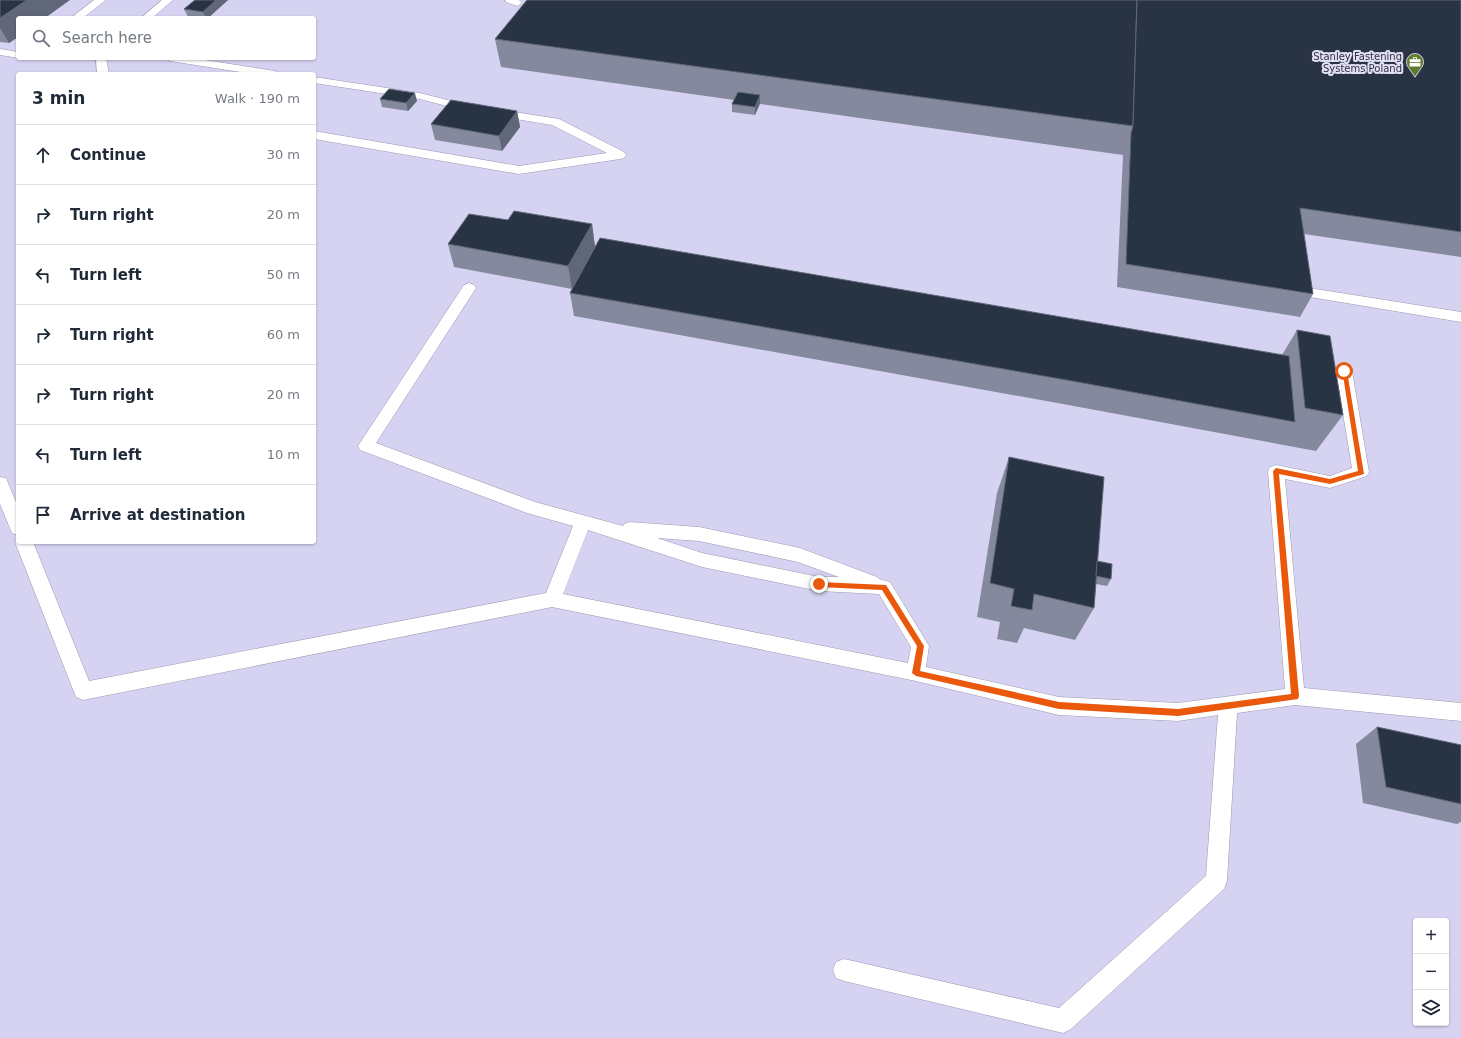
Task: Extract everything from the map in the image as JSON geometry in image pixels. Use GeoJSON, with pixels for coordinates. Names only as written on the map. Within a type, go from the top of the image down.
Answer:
{"type":"FeatureCollection","features":[{"type":"Feature","properties":{"kind":"lane"},"geometry":{"type":"LineString","coordinates":[[79,16],[101,0]]}},
{"type":"Feature","properties":{"kind":"lane"},"geometry":{"type":"LineString","coordinates":[[148,16],[168,0]]}},
{"type":"Feature","properties":{"kind":"lane"},"geometry":{"type":"LineString","coordinates":[[0,52],[16,55]]}},
{"type":"Feature","properties":{"kind":"lane"},"geometry":{"type":"LineString","coordinates":[[101,60],[103,72]]}},
{"type":"Feature","properties":{"kind":"lane"},"geometry":{"type":"LineString","coordinates":[[183,60],[262,72]]}},
{"type":"Feature","properties":{"kind":"lane"},"geometry":{"type":"LineString","coordinates":[[316,80],[420,96],[461,107],[555,122],[620,155],[519,170],[316,135]]}},
{"type":"Feature","properties":{"kind":"lane"},"geometry":{"type":"LineString","coordinates":[[469,288],[366,446],[533,508],[604,527],[702,560],[819,584],[884,587]]}},
{"type":"Feature","properties":{"kind":"lane"},"geometry":{"type":"LineString","coordinates":[[1309,293],[1461,317]]}},
{"type":"Feature","properties":{"kind":"lane"},"geometry":{"type":"LineString","coordinates":[[1295,696],[1276,471],[1330,482],[1361,472],[1344,371]]}},
{"type":"Feature","properties":{"kind":"lane"},"geometry":{"type":"LineString","coordinates":[[0,483],[16,523]]}},
{"type":"Feature","properties":{"kind":"lane"},"geometry":{"type":"LineString","coordinates":[[552,599],[583,522]]}},
{"type":"Feature","properties":{"kind":"lane"},"geometry":{"type":"LineString","coordinates":[[604,527],[699,534],[800,555],[884,587],[920,646],[916,673]]}},
{"type":"Feature","properties":{"kind":"lane"},"geometry":{"type":"LineString","coordinates":[[25,544],[83,690],[552,599],[916,673],[1059,706],[1178,712],[1295,696],[1461,712]]}},
{"type":"Feature","properties":{"kind":"lane"},"geometry":{"type":"LineString","coordinates":[[844,970],[1063,1020],[1216,881],[1228,706]]}},
{"type":"Feature","properties":{"kind":"shaded area"},"geometry":{"type":"Polygon","coordinates":[[[0,0],[1461,0],[1461,1038],[0,1038],[0,0]]]}},
{"type":"Feature","properties":{"kind":"building"},"geometry":{"type":"Polygon","coordinates":[[[0,0],[27,0],[0,18],[0,0]]]}},
{"type":"Feature","properties":{"kind":"building"},"geometry":{"type":"Polygon","coordinates":[[[195,0],[216,0],[203,12],[184,9],[195,0]]]}},
{"type":"Feature","properties":{"kind":"building"},"geometry":{"type":"Polygon","coordinates":[[[527,0],[1137,0],[1133,126],[495,39],[527,0]]]}},
{"type":"Feature","properties":{"kind":"building"},"geometry":{"type":"Polygon","coordinates":[[[1137,0],[1461,0],[1461,232],[1300,208],[1313,294],[1126,264],[1131,133],[1133,126],[1137,0]]]}},
{"type":"Feature","properties":{"kind":"building"},"geometry":{"type":"Polygon","coordinates":[[[389,89],[415,93],[406,103],[380,99],[389,89]]]}},
{"type":"Feature","properties":{"kind":"building"},"geometry":{"type":"Polygon","coordinates":[[[738,92],[760,95],[755,107],[732,104],[738,92]]]}},
{"type":"Feature","properties":{"kind":"building"},"geometry":{"type":"Polygon","coordinates":[[[451,100],[517,111],[499,136],[431,124],[451,100]]]}},
{"type":"Feature","properties":{"kind":"building"},"geometry":{"type":"Polygon","coordinates":[[[514,211],[592,224],[568,266],[448,244],[469,214],[508,220],[514,211]]]}},
{"type":"Feature","properties":{"kind":"building"},"geometry":{"type":"Polygon","coordinates":[[[600,238],[1289,356],[1295,422],[1072,381],[570,293],[600,238]]]}},
{"type":"Feature","properties":{"kind":"building"},"geometry":{"type":"Polygon","coordinates":[[[1297,330],[1330,336],[1343,415],[1305,408],[1297,330]]]}},
{"type":"Feature","properties":{"kind":"building"},"geometry":{"type":"Polygon","coordinates":[[[1009,457],[1104,477],[1094,608],[1034,594],[1032,610],[1011,606],[1014,589],[990,583],[1009,457]]]}},
{"type":"Feature","properties":{"kind":"building"},"geometry":{"type":"Polygon","coordinates":[[[1097,561],[1112,564],[1111,579],[1096,576],[1097,561]]]}},
{"type":"Feature","properties":{"kind":"building"},"geometry":{"type":"Polygon","coordinates":[[[1377,727],[1461,745],[1461,804],[1386,787],[1377,727]]]}},
{"type":"Feature","properties":{"kind":"place","name":"Stanley Fastening Systems Poland"},"geometry":{"type":"Point","coordinates":[1415,77]}},
{"type":"Feature","properties":{"kind":"route"},"geometry":{"type":"LineString","coordinates":[[819,584],[884,587],[920,646],[916,673],[1059,706],[1178,712],[1295,696],[1276,471],[1330,482],[1361,472],[1344,371]]}}]}
